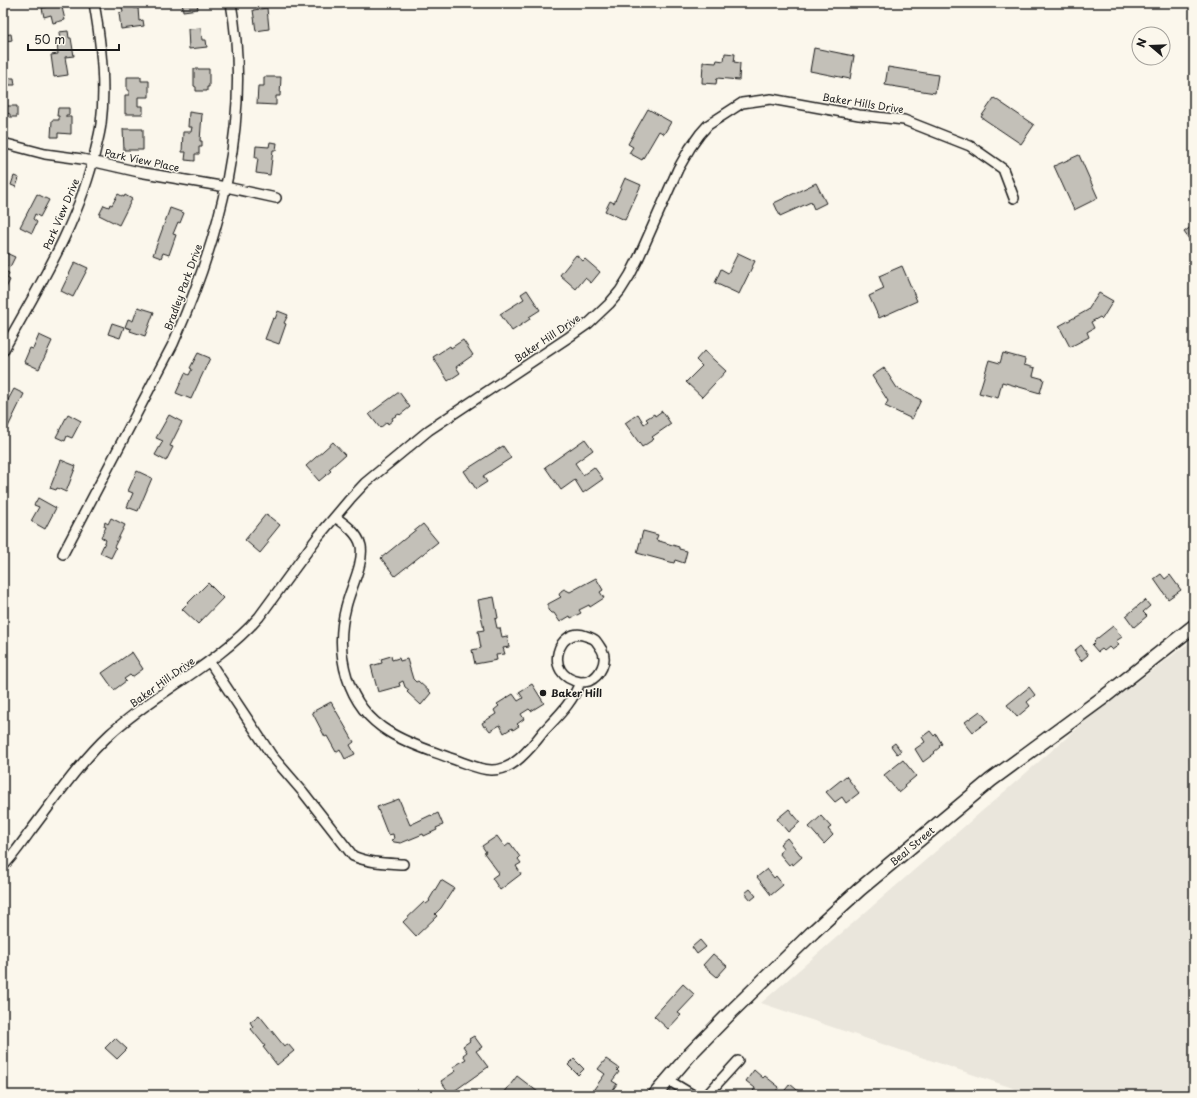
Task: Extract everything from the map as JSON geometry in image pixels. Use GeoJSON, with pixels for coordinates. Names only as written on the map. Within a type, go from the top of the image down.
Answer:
{"type":"FeatureCollection","features":[{"type":"Feature","properties":{"kind":"street","name":"Park View Drive"},"geometry":{"type":"LineString","coordinates":[[3,351],[64,238],[81,201],[93,161],[101,124],[103,86],[101,49],[94,3]]}},
{"type":"Feature","properties":{"kind":"street","name":"Bradley Park Drive"},"geometry":{"type":"LineString","coordinates":[[63,554],[173,344],[203,269],[226,187],[237,115],[238,80],[236,42],[231,3]]}},
{"type":"Feature","properties":{"kind":"street","name":"Baker Hills Drive"},"geometry":{"type":"LineString","coordinates":[[708,125],[742,103],[770,99],[859,115],[904,120],[970,146],[997,165],[1002,169],[1014,198]]}},
{"type":"Feature","properties":{"kind":"street","name":"Baker Hill Drive"},"geometry":{"type":"LineString","coordinates":[[3,866],[81,764],[96,747],[128,719],[237,640],[258,617],[335,517],[365,483],[429,430],[589,323],[609,304],[620,291],[633,269],[682,162],[690,148],[708,125]]}},
{"type":"Feature","properties":{"kind":"street","name":"Park View Place"},"geometry":{"type":"LineString","coordinates":[[3,143],[45,154],[93,161],[138,172],[226,187],[276,198]]}},
{"type":"Feature","properties":{"kind":"street"},"geometry":{"type":"LineString","coordinates":[[335,517],[352,530],[361,546],[361,555],[358,568],[341,628],[341,646],[345,669],[349,685],[361,706],[375,722],[388,731],[408,742],[483,770],[507,768],[524,754],[572,699],[580,682]]}},
{"type":"Feature","properties":{"kind":"street","name":"Beal Street"},"geometry":{"type":"LineString","coordinates":[[654,1095],[691,1053],[768,975],[860,889],[991,780],[1104,697],[1194,626]]}},
{"type":"Feature","properties":{"kind":"street"},"geometry":{"type":"LineString","coordinates":[[582,635],[595,640],[604,656],[603,666],[598,675],[589,681],[580,682],[572,681],[566,678],[559,670],[557,654],[561,644],[566,640],[573,636],[582,635]]}},
{"type":"Feature","properties":{"kind":"street"},"geometry":{"type":"LineString","coordinates":[[209,661],[272,756],[304,792],[353,856],[372,862],[403,864]]}},
{"type":"Feature","properties":{"kind":"street"},"geometry":{"type":"LineString","coordinates":[[707,1095],[738,1061]]}},
{"type":"Feature","properties":{"kind":"street"},"geometry":{"type":"LineString","coordinates":[[668,1080],[693,1095]]}},
{"type":"Feature","properties":{"kind":"shaded area"},"geometry":{"type":"Polygon","coordinates":[[[1194,639],[1194,1095],[1033,1095],[761,1003],[1087,720],[1194,639]]]}},
{"type":"Feature","properties":{"kind":"building"},"geometry":{"type":"Polygon","coordinates":[[[46,3],[61,3],[65,20],[53,23],[51,15],[44,17],[42,8],[47,7],[46,3]]]}},
{"type":"Feature","properties":{"kind":"building"},"geometry":{"type":"Polygon","coordinates":[[[121,3],[133,3],[134,8],[138,8],[139,21],[143,20],[144,26],[121,29],[119,13],[123,12],[121,3]]]}},
{"type":"Feature","properties":{"kind":"building"},"geometry":{"type":"Polygon","coordinates":[[[182,3],[197,3],[198,9],[183,11],[182,3]]]}},
{"type":"Feature","properties":{"kind":"building"},"geometry":{"type":"Polygon","coordinates":[[[267,8],[269,29],[256,31],[253,10],[267,8]]]}},
{"type":"Feature","properties":{"kind":"building"},"geometry":{"type":"Polygon","coordinates":[[[201,28],[202,40],[206,40],[207,47],[189,49],[188,29],[201,28]]]}},
{"type":"Feature","properties":{"kind":"building"},"geometry":{"type":"Polygon","coordinates":[[[68,31],[69,38],[71,38],[74,56],[65,57],[68,75],[54,77],[51,55],[58,54],[57,42],[60,42],[59,32],[68,31]]]}},
{"type":"Feature","properties":{"kind":"building"},"geometry":{"type":"Polygon","coordinates":[[[11,34],[12,40],[3,42],[3,35],[11,34]]]}},
{"type":"Feature","properties":{"kind":"building"},"geometry":{"type":"Polygon","coordinates":[[[814,48],[854,56],[850,79],[810,71],[814,48]]]}},
{"type":"Feature","properties":{"kind":"building"},"geometry":{"type":"Polygon","coordinates":[[[725,53],[735,54],[734,62],[740,63],[739,80],[717,78],[716,84],[702,83],[703,62],[716,63],[717,60],[724,61],[725,53]]]}},
{"type":"Feature","properties":{"kind":"building"},"geometry":{"type":"Polygon","coordinates":[[[3,56],[6,56],[7,62],[3,62],[3,56]]]}},
{"type":"Feature","properties":{"kind":"building"},"geometry":{"type":"Polygon","coordinates":[[[3,66],[6,66],[7,78],[14,78],[15,85],[3,85],[3,66]]]}},
{"type":"Feature","properties":{"kind":"building"},"geometry":{"type":"Polygon","coordinates":[[[888,67],[938,75],[935,93],[885,85],[888,67]]]}},
{"type":"Feature","properties":{"kind":"building"},"geometry":{"type":"Polygon","coordinates":[[[194,69],[209,69],[209,87],[207,87],[207,91],[196,91],[196,87],[194,86],[194,69]]]}},
{"type":"Feature","properties":{"kind":"building"},"geometry":{"type":"Polygon","coordinates":[[[127,77],[141,77],[141,81],[149,81],[149,97],[138,97],[138,106],[143,106],[143,114],[125,114],[125,95],[129,95],[129,90],[127,90],[127,77]]]}},
{"type":"Feature","properties":{"kind":"building"},"geometry":{"type":"Polygon","coordinates":[[[264,77],[281,77],[280,96],[276,96],[276,105],[257,104],[258,86],[264,86],[264,77]]]}},
{"type":"Feature","properties":{"kind":"building"},"geometry":{"type":"Polygon","coordinates":[[[3,98],[7,98],[7,106],[17,106],[17,117],[10,117],[10,114],[7,113],[7,117],[3,117],[3,98]]]}},
{"type":"Feature","properties":{"kind":"building"},"geometry":{"type":"Polygon","coordinates":[[[994,98],[1034,125],[1021,144],[981,117],[994,98]]]}},
{"type":"Feature","properties":{"kind":"building"},"geometry":{"type":"Polygon","coordinates":[[[58,108],[69,108],[69,115],[66,115],[66,117],[71,117],[71,134],[58,133],[58,137],[51,137],[52,120],[59,120],[59,116],[57,116],[58,108]]]}},
{"type":"Feature","properties":{"kind":"building"},"geometry":{"type":"Polygon","coordinates":[[[648,109],[671,122],[664,134],[659,131],[642,160],[629,153],[633,147],[628,144],[648,109]]]}},
{"type":"Feature","properties":{"kind":"building"},"geometry":{"type":"Polygon","coordinates":[[[189,112],[202,114],[200,141],[202,141],[202,147],[199,147],[199,154],[195,154],[195,161],[185,160],[186,152],[182,152],[183,132],[191,132],[192,127],[188,127],[189,112]]]}},
{"type":"Feature","properties":{"kind":"building"},"geometry":{"type":"Polygon","coordinates":[[[123,129],[143,129],[143,150],[124,150],[123,129]]]}},
{"type":"Feature","properties":{"kind":"building"},"geometry":{"type":"Polygon","coordinates":[[[270,142],[277,143],[276,150],[273,150],[270,175],[256,173],[258,158],[255,158],[256,146],[269,147],[270,142]]]}},
{"type":"Feature","properties":{"kind":"building"},"geometry":{"type":"Polygon","coordinates":[[[1079,155],[1098,198],[1074,210],[1054,166],[1079,155]]]}},
{"type":"Feature","properties":{"kind":"building"},"geometry":{"type":"Polygon","coordinates":[[[14,176],[19,178],[16,187],[11,185],[14,176]]]}},
{"type":"Feature","properties":{"kind":"building"},"geometry":{"type":"Polygon","coordinates":[[[625,178],[641,185],[625,220],[605,211],[610,201],[614,203],[625,178]]]}},
{"type":"Feature","properties":{"kind":"building"},"geometry":{"type":"Polygon","coordinates":[[[816,183],[826,203],[814,209],[811,202],[780,216],[774,203],[816,183]]]}},
{"type":"Feature","properties":{"kind":"building"},"geometry":{"type":"Polygon","coordinates":[[[37,194],[49,200],[40,217],[35,214],[33,219],[37,222],[32,233],[20,227],[37,194]]]}},
{"type":"Feature","properties":{"kind":"building"},"geometry":{"type":"Polygon","coordinates":[[[118,194],[124,197],[125,195],[132,199],[119,225],[99,215],[104,205],[109,207],[110,204],[112,205],[118,194]]]}},
{"type":"Feature","properties":{"kind":"building"},"geometry":{"type":"Polygon","coordinates":[[[170,208],[184,213],[173,234],[176,235],[169,255],[163,253],[161,258],[153,255],[170,208]]]}},
{"type":"Feature","properties":{"kind":"building"},"geometry":{"type":"Polygon","coordinates":[[[1192,226],[1194,229],[1194,246],[1184,232],[1192,226]]]}},
{"type":"Feature","properties":{"kind":"building"},"geometry":{"type":"Polygon","coordinates":[[[4,252],[15,257],[10,267],[7,266],[5,271],[9,273],[7,278],[10,280],[5,290],[3,289],[4,252]]]}},
{"type":"Feature","properties":{"kind":"building"},"geometry":{"type":"Polygon","coordinates":[[[738,253],[755,261],[739,294],[715,283],[721,269],[728,273],[738,253]]]}},
{"type":"Feature","properties":{"kind":"building"},"geometry":{"type":"Polygon","coordinates":[[[576,255],[583,261],[585,259],[600,272],[591,283],[585,278],[576,289],[560,275],[576,255]]]}},
{"type":"Feature","properties":{"kind":"building"},"geometry":{"type":"Polygon","coordinates":[[[75,262],[88,268],[73,297],[61,291],[75,262]]]}},
{"type":"Feature","properties":{"kind":"building"},"geometry":{"type":"Polygon","coordinates":[[[902,266],[917,301],[879,318],[869,296],[884,289],[879,276],[902,266]]]}},
{"type":"Feature","properties":{"kind":"building"},"geometry":{"type":"Polygon","coordinates":[[[527,290],[540,310],[512,331],[500,314],[524,299],[521,294],[527,290]]]}},
{"type":"Feature","properties":{"kind":"building"},"geometry":{"type":"Polygon","coordinates":[[[1099,293],[1113,301],[1102,319],[1100,317],[1091,322],[1094,328],[1087,332],[1089,337],[1070,347],[1059,326],[1088,310],[1099,293]]]}},
{"type":"Feature","properties":{"kind":"building"},"geometry":{"type":"Polygon","coordinates":[[[138,307],[154,312],[145,336],[130,331],[131,329],[125,327],[128,319],[133,321],[138,307]]]}},
{"type":"Feature","properties":{"kind":"building"},"geometry":{"type":"Polygon","coordinates":[[[278,311],[288,315],[284,323],[286,324],[279,344],[265,339],[273,318],[275,319],[278,311]]]}},
{"type":"Feature","properties":{"kind":"building"},"geometry":{"type":"Polygon","coordinates":[[[112,323],[124,327],[120,338],[108,334],[112,323]]]}},
{"type":"Feature","properties":{"kind":"building"},"geometry":{"type":"Polygon","coordinates":[[[39,335],[52,341],[39,369],[24,362],[30,348],[33,349],[39,335]]]}},
{"type":"Feature","properties":{"kind":"building"},"geometry":{"type":"Polygon","coordinates":[[[463,340],[473,355],[456,367],[460,373],[448,381],[433,357],[463,340]]]}},
{"type":"Feature","properties":{"kind":"building"},"geometry":{"type":"Polygon","coordinates":[[[704,351],[726,371],[702,397],[686,382],[702,366],[696,360],[704,351]]]}},
{"type":"Feature","properties":{"kind":"building"},"geometry":{"type":"Polygon","coordinates":[[[198,353],[210,358],[191,399],[176,393],[185,373],[189,375],[192,369],[190,368],[198,353]]]}},
{"type":"Feature","properties":{"kind":"building"},"geometry":{"type":"Polygon","coordinates":[[[1003,353],[1025,359],[1024,365],[1035,368],[1033,376],[1044,379],[1040,393],[1002,382],[998,398],[979,393],[989,360],[1000,363],[1003,353]]]}},
{"type":"Feature","properties":{"kind":"building"},"geometry":{"type":"Polygon","coordinates":[[[884,368],[897,388],[921,400],[912,419],[885,406],[888,401],[872,376],[884,368]]]}},
{"type":"Feature","properties":{"kind":"building"},"geometry":{"type":"Polygon","coordinates":[[[14,389],[24,394],[6,431],[3,430],[3,409],[14,389]]]}},
{"type":"Feature","properties":{"kind":"building"},"geometry":{"type":"Polygon","coordinates":[[[399,392],[410,407],[400,415],[399,414],[392,418],[393,420],[388,424],[387,422],[380,428],[369,414],[399,392]]]}},
{"type":"Feature","properties":{"kind":"building"},"geometry":{"type":"Polygon","coordinates":[[[662,411],[671,424],[652,437],[654,439],[642,447],[625,423],[638,414],[644,424],[648,421],[646,419],[654,414],[655,416],[662,411]]]}},
{"type":"Feature","properties":{"kind":"building"},"geometry":{"type":"Polygon","coordinates":[[[68,414],[81,421],[72,438],[67,436],[65,441],[56,437],[68,414]]]}},
{"type":"Feature","properties":{"kind":"building"},"geometry":{"type":"Polygon","coordinates":[[[169,415],[182,422],[170,446],[173,447],[166,461],[155,455],[163,441],[156,438],[169,415]]]}},
{"type":"Feature","properties":{"kind":"building"},"geometry":{"type":"Polygon","coordinates":[[[585,439],[593,450],[575,463],[583,475],[594,467],[603,479],[583,493],[575,480],[561,490],[545,467],[585,439]]]}},
{"type":"Feature","properties":{"kind":"building"},"geometry":{"type":"Polygon","coordinates":[[[333,442],[345,455],[329,469],[331,471],[319,481],[306,466],[333,442]]]}},
{"type":"Feature","properties":{"kind":"building"},"geometry":{"type":"Polygon","coordinates":[[[503,446],[511,458],[483,476],[487,482],[476,489],[464,471],[503,446]]]}},
{"type":"Feature","properties":{"kind":"building"},"geometry":{"type":"Polygon","coordinates":[[[61,460],[76,466],[66,492],[57,488],[56,490],[50,488],[61,460]]]}},
{"type":"Feature","properties":{"kind":"building"},"geometry":{"type":"Polygon","coordinates":[[[137,471],[152,478],[138,511],[127,507],[133,493],[128,491],[137,471]]]}},
{"type":"Feature","properties":{"kind":"building"},"geometry":{"type":"Polygon","coordinates":[[[38,498],[56,508],[45,529],[31,521],[39,507],[34,505],[38,498]]]}},
{"type":"Feature","properties":{"kind":"building"},"geometry":{"type":"Polygon","coordinates":[[[266,514],[280,525],[267,541],[269,542],[260,553],[245,540],[266,514]]]}},
{"type":"Feature","properties":{"kind":"building"},"geometry":{"type":"Polygon","coordinates":[[[111,518],[125,525],[114,547],[116,548],[111,558],[100,553],[106,540],[101,537],[106,527],[104,526],[105,522],[108,524],[111,518]]]}},
{"type":"Feature","properties":{"kind":"building"},"geometry":{"type":"Polygon","coordinates":[[[423,524],[438,542],[395,576],[381,558],[423,524]]]}},
{"type":"Feature","properties":{"kind":"building"},"geometry":{"type":"Polygon","coordinates":[[[643,531],[658,535],[656,540],[687,551],[684,563],[675,560],[674,563],[637,553],[643,531]]]}},
{"type":"Feature","properties":{"kind":"building"},"geometry":{"type":"Polygon","coordinates":[[[1161,574],[1165,579],[1170,575],[1181,590],[1168,599],[1154,579],[1161,574]]]}},
{"type":"Feature","properties":{"kind":"building"},"geometry":{"type":"Polygon","coordinates":[[[596,578],[603,590],[600,592],[604,598],[590,607],[589,605],[579,610],[581,613],[571,618],[570,616],[560,622],[554,613],[551,613],[548,610],[548,604],[561,597],[559,595],[564,589],[570,592],[596,578]]]}},
{"type":"Feature","properties":{"kind":"building"},"geometry":{"type":"Polygon","coordinates":[[[208,583],[223,598],[198,624],[182,609],[208,583]]]}},
{"type":"Feature","properties":{"kind":"building"},"geometry":{"type":"Polygon","coordinates":[[[494,597],[498,618],[495,619],[497,628],[500,628],[502,637],[507,636],[509,647],[503,648],[505,654],[496,655],[497,660],[475,664],[472,650],[481,648],[478,631],[484,630],[478,600],[494,597]]]}},
{"type":"Feature","properties":{"kind":"building"},"geometry":{"type":"Polygon","coordinates":[[[1145,600],[1150,606],[1143,612],[1147,616],[1134,627],[1126,616],[1145,600]]]}},
{"type":"Feature","properties":{"kind":"building"},"geometry":{"type":"Polygon","coordinates":[[[1113,626],[1122,637],[1116,641],[1119,645],[1112,650],[1109,647],[1104,651],[1102,649],[1098,652],[1092,645],[1095,642],[1094,641],[1113,626]]]}},
{"type":"Feature","properties":{"kind":"building"},"geometry":{"type":"Polygon","coordinates":[[[1081,645],[1088,655],[1081,661],[1074,651],[1081,645]]]}},
{"type":"Feature","properties":{"kind":"building"},"geometry":{"type":"Polygon","coordinates":[[[132,652],[143,669],[132,677],[130,675],[124,679],[126,681],[114,690],[102,673],[132,652]]]}},
{"type":"Feature","properties":{"kind":"building"},"geometry":{"type":"Polygon","coordinates":[[[391,656],[392,660],[399,658],[400,661],[407,659],[413,679],[416,682],[418,681],[431,693],[421,705],[407,692],[409,690],[405,687],[403,681],[399,683],[400,686],[378,692],[371,666],[382,663],[381,659],[391,656]]]}},
{"type":"Feature","properties":{"kind":"building"},"geometry":{"type":"Polygon","coordinates":[[[532,684],[544,703],[531,711],[529,709],[521,714],[524,719],[517,724],[519,726],[504,733],[500,725],[490,731],[486,726],[484,727],[482,723],[496,714],[494,710],[499,706],[497,704],[513,694],[518,701],[523,698],[519,692],[532,684]]]}},
{"type":"Feature","properties":{"kind":"building"},"geometry":{"type":"Polygon","coordinates":[[[1029,687],[1035,695],[1027,702],[1030,706],[1017,717],[1007,705],[1029,687]]]}},
{"type":"Feature","properties":{"kind":"building"},"geometry":{"type":"Polygon","coordinates":[[[331,702],[354,742],[350,745],[355,754],[345,759],[340,749],[336,752],[327,736],[325,737],[312,712],[331,702]]]}},
{"type":"Feature","properties":{"kind":"building"},"geometry":{"type":"Polygon","coordinates":[[[980,711],[988,721],[973,732],[965,722],[980,711]]]}},
{"type":"Feature","properties":{"kind":"building"},"geometry":{"type":"Polygon","coordinates":[[[930,731],[934,736],[936,734],[942,744],[934,752],[935,753],[923,762],[915,749],[925,742],[922,737],[930,731]]]}},
{"type":"Feature","properties":{"kind":"building"},"geometry":{"type":"Polygon","coordinates":[[[895,743],[901,751],[897,754],[891,746],[895,743]]]}},
{"type":"Feature","properties":{"kind":"building"},"geometry":{"type":"Polygon","coordinates":[[[903,760],[916,776],[904,786],[905,788],[899,793],[884,775],[903,760]]]}},
{"type":"Feature","properties":{"kind":"building"},"geometry":{"type":"Polygon","coordinates":[[[846,776],[859,793],[846,803],[842,797],[835,802],[826,792],[846,776]]]}},
{"type":"Feature","properties":{"kind":"building"},"geometry":{"type":"Polygon","coordinates":[[[399,799],[410,825],[438,813],[443,825],[436,828],[437,830],[424,836],[423,834],[401,843],[394,842],[391,840],[394,839],[393,834],[388,835],[377,807],[399,799]]]}},
{"type":"Feature","properties":{"kind":"building"},"geometry":{"type":"Polygon","coordinates":[[[789,809],[800,822],[788,832],[777,819],[789,809]]]}},
{"type":"Feature","properties":{"kind":"building"},"geometry":{"type":"Polygon","coordinates":[[[821,816],[831,827],[828,829],[833,835],[824,844],[809,827],[821,816]]]}},
{"type":"Feature","properties":{"kind":"building"},"geometry":{"type":"Polygon","coordinates":[[[497,836],[505,847],[510,843],[520,857],[518,859],[521,863],[516,866],[521,874],[500,890],[492,878],[499,873],[484,853],[486,852],[482,846],[497,836]]]}},
{"type":"Feature","properties":{"kind":"building"},"geometry":{"type":"Polygon","coordinates":[[[787,838],[802,857],[793,865],[792,863],[789,865],[779,853],[784,849],[780,844],[787,838]]]}},
{"type":"Feature","properties":{"kind":"building"},"geometry":{"type":"Polygon","coordinates":[[[767,869],[774,878],[776,876],[783,885],[771,895],[757,877],[767,869]]]}},
{"type":"Feature","properties":{"kind":"building"},"geometry":{"type":"Polygon","coordinates":[[[441,880],[454,888],[441,908],[435,914],[437,916],[416,936],[403,922],[424,902],[426,904],[430,901],[429,900],[441,880]]]}},
{"type":"Feature","properties":{"kind":"building"},"geometry":{"type":"Polygon","coordinates":[[[750,889],[756,896],[751,900],[745,893],[750,889]]]}},
{"type":"Feature","properties":{"kind":"building"},"geometry":{"type":"Polygon","coordinates":[[[700,940],[706,947],[697,954],[692,947],[700,940]]]}},
{"type":"Feature","properties":{"kind":"building"},"geometry":{"type":"Polygon","coordinates":[[[713,954],[727,966],[717,977],[703,965],[713,954]]]}},
{"type":"Feature","properties":{"kind":"building"},"geometry":{"type":"Polygon","coordinates":[[[683,984],[695,995],[678,1013],[681,1015],[668,1029],[654,1016],[683,984]]]}},
{"type":"Feature","properties":{"kind":"building"},"geometry":{"type":"Polygon","coordinates":[[[259,1015],[284,1046],[288,1044],[294,1051],[277,1065],[263,1047],[265,1046],[251,1029],[253,1027],[250,1022],[259,1015]]]}},
{"type":"Feature","properties":{"kind":"building"},"geometry":{"type":"Polygon","coordinates":[[[474,1036],[482,1047],[476,1051],[488,1067],[450,1094],[441,1081],[456,1071],[453,1067],[466,1059],[463,1055],[467,1052],[463,1046],[474,1036]]]}},
{"type":"Feature","properties":{"kind":"building"},"geometry":{"type":"Polygon","coordinates":[[[115,1038],[127,1049],[117,1059],[105,1048],[115,1038]]]}},
{"type":"Feature","properties":{"kind":"building"},"geometry":{"type":"Polygon","coordinates":[[[574,1059],[584,1069],[578,1075],[568,1065],[574,1059]]]}},
{"type":"Feature","properties":{"kind":"building"},"geometry":{"type":"Polygon","coordinates":[[[606,1059],[619,1068],[617,1070],[619,1072],[612,1081],[617,1084],[609,1095],[603,1091],[601,1094],[594,1089],[605,1074],[598,1069],[606,1059]]]}},
{"type":"Feature","properties":{"kind":"building"},"geometry":{"type":"Polygon","coordinates":[[[754,1070],[763,1078],[765,1076],[779,1087],[773,1095],[754,1095],[752,1093],[755,1088],[746,1081],[754,1070]]]}},
{"type":"Feature","properties":{"kind":"building"},"geometry":{"type":"Polygon","coordinates":[[[517,1076],[538,1092],[536,1095],[506,1095],[504,1093],[517,1076]]]}},
{"type":"Feature","properties":{"kind":"building"},"geometry":{"type":"Polygon","coordinates":[[[790,1084],[803,1095],[781,1095],[790,1084]]]}},
{"type":"Feature","properties":{"kind":"place","name":"Baker Hill"},"geometry":{"type":"Point","coordinates":[543,693]}}]}
